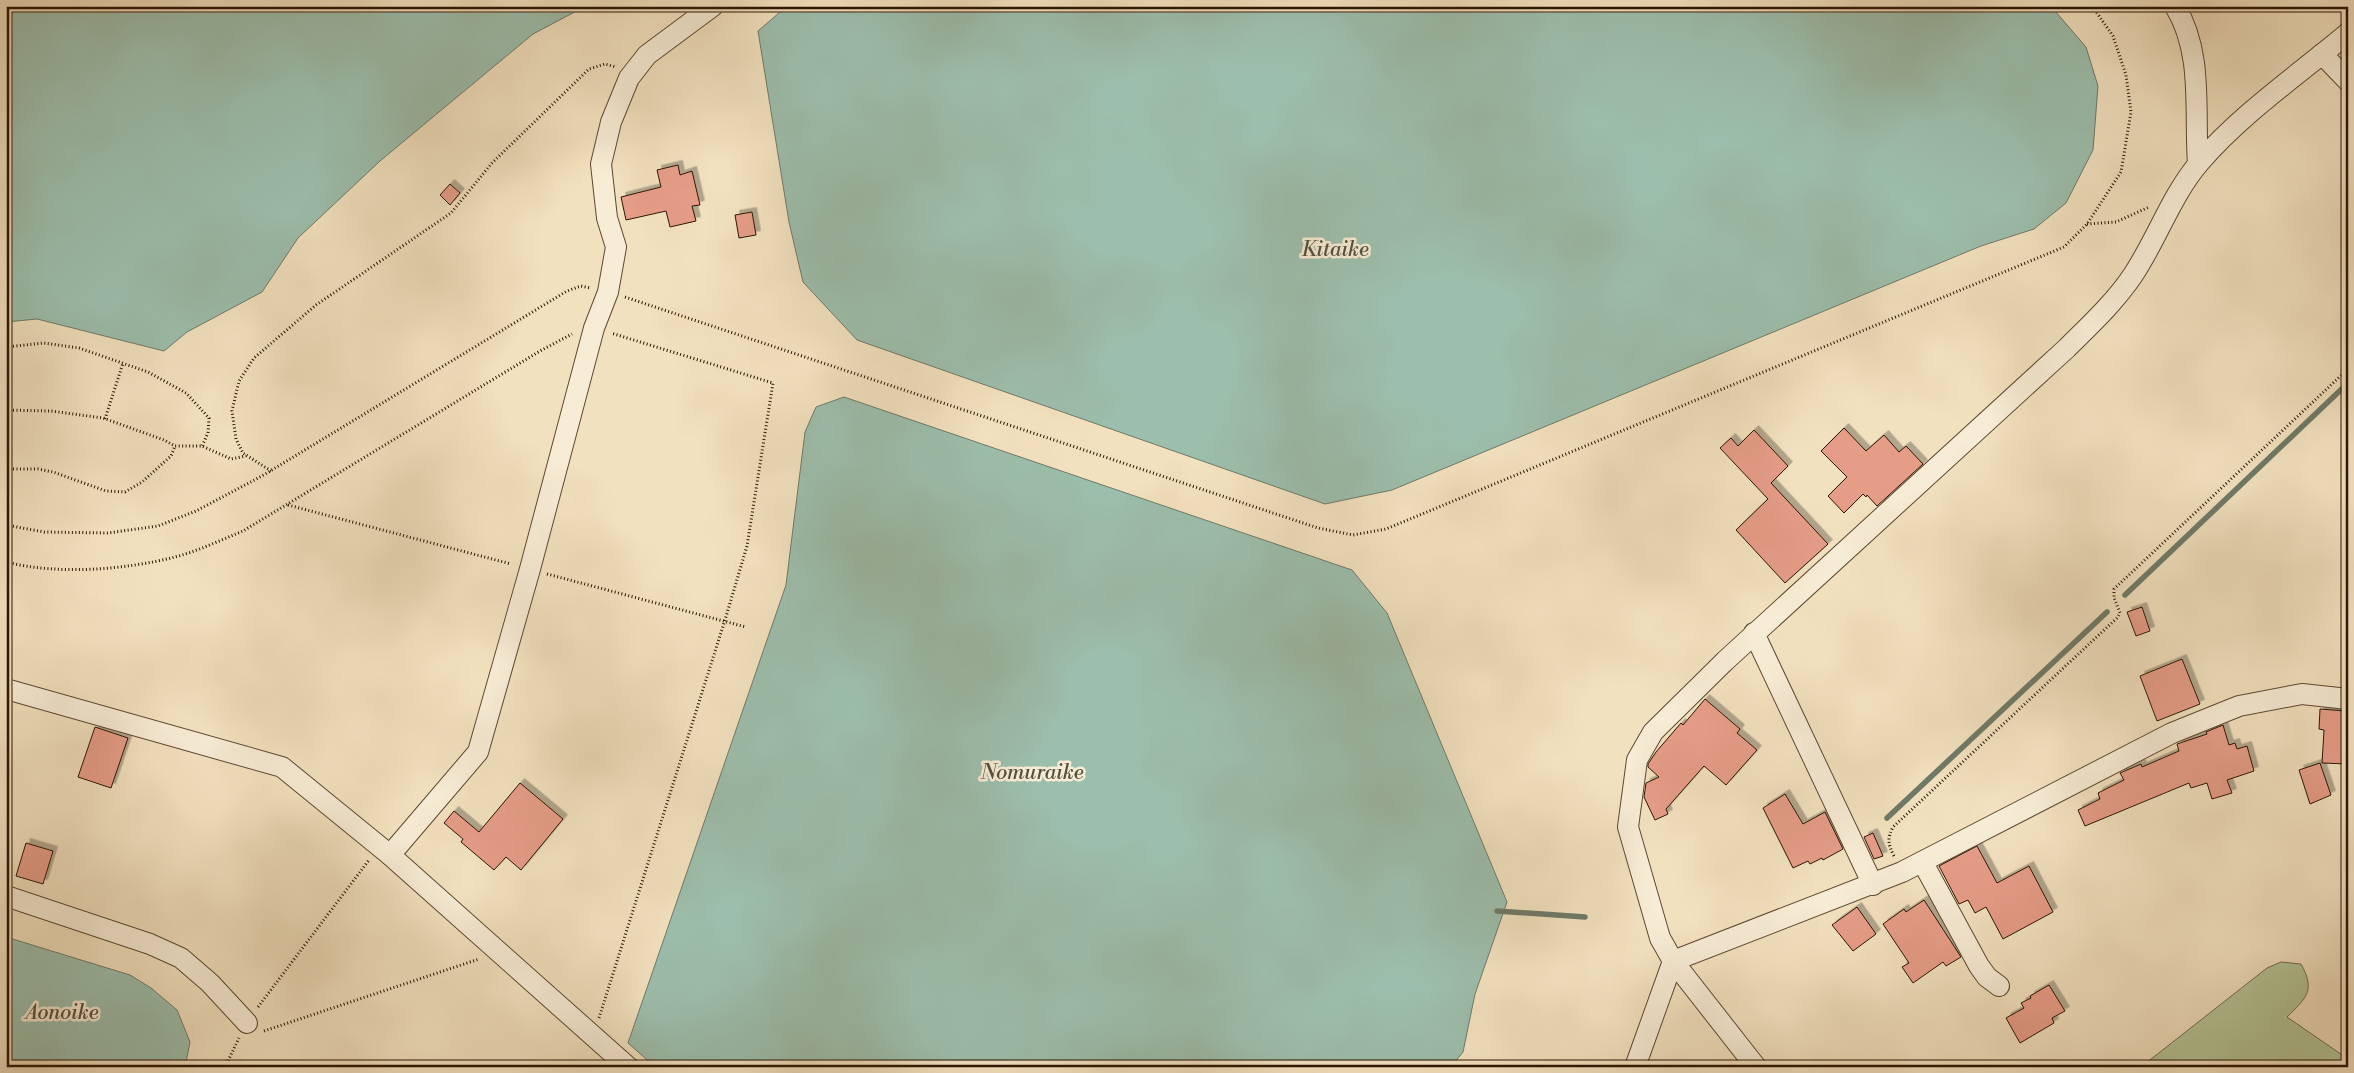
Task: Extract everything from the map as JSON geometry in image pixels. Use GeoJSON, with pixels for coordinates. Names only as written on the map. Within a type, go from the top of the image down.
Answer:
{"type":"FeatureCollection","features":[{"type":"Feature","properties":{"kind":"street"},"geometry":{"type":"LineString","coordinates":[[384,851],[478,752],[530,569],[594,328],[608,292],[616,247],[607,218],[601,164],[611,122],[629,78],[647,54],[713,6]]}},
{"type":"Feature","properties":{"kind":"street"},"geometry":{"type":"LineString","coordinates":[[2175,6],[2182,20],[2196,74],[2198,164]]}},
{"type":"Feature","properties":{"kind":"street"},"geometry":{"type":"LineString","coordinates":[[1756,1067],[1673,961],[1660,938],[1628,827],[1637,760],[1653,732],[1754,633],[2067,348],[2116,298],[2134,274],[2198,164],[2242,120],[2348,32]]}},
{"type":"Feature","properties":{"kind":"street"},"geometry":{"type":"LineString","coordinates":[[2322,54],[2348,82]]}},
{"type":"Feature","properties":{"kind":"street"},"geometry":{"type":"LineString","coordinates":[[1754,633],[1873,885]]}},
{"type":"Feature","properties":{"kind":"street"},"geometry":{"type":"LineString","coordinates":[[6,689],[282,768],[384,851],[628,1067]]}},
{"type":"Feature","properties":{"kind":"street"},"geometry":{"type":"LineString","coordinates":[[1635,1067],[1673,961],[1873,885],[1922,863],[2172,733],[2239,706],[2302,694],[2348,698]]}},
{"type":"Feature","properties":{"kind":"street"},"geometry":{"type":"LineString","coordinates":[[1922,863],[1979,966],[1987,977],[1999,986]]}},
{"type":"Feature","properties":{"kind":"street"},"geometry":{"type":"LineString","coordinates":[[6,896],[150,944],[181,958],[210,984],[248,1023]]}},
{"type":"Feature","properties":{"kind":"path"},"geometry":{"type":"LineString","coordinates":[[6,525],[44,532],[108,533],[158,526],[196,511],[271,471],[567,291],[581,286],[608,292],[1318,528],[1353,535],[1386,529],[2064,247],[2087,224],[2121,172],[2131,112],[2126,75],[2113,36],[2092,6]]}},
{"type":"Feature","properties":{"kind":"path"},"geometry":{"type":"LineString","coordinates":[[271,471],[246,456],[236,439],[232,411],[239,381],[254,358],[316,305],[451,213],[492,163],[589,69],[605,64],[622,69],[629,78]]}},
{"type":"Feature","properties":{"kind":"path"},"geometry":{"type":"LineString","coordinates":[[2087,224],[2116,222],[2153,206]]}},
{"type":"Feature","properties":{"kind":"path"},"geometry":{"type":"LineString","coordinates":[[6,562],[58,570],[118,566],[175,557],[204,548],[243,531],[540,351],[580,330],[594,328],[773,383],[747,546],[636,902],[597,1024],[592,1034]]}},
{"type":"Feature","properties":{"kind":"path"},"geometry":{"type":"LineString","coordinates":[[6,347],[44,343],[79,348],[148,372],[186,393],[200,406],[209,418],[208,433],[202,446]]}},
{"type":"Feature","properties":{"kind":"path"},"geometry":{"type":"LineString","coordinates":[[105,419],[123,363]]}},
{"type":"Feature","properties":{"kind":"path"},"geometry":{"type":"LineString","coordinates":[[6,367],[6,392]]}},
{"type":"Feature","properties":{"kind":"path"},"geometry":{"type":"LineString","coordinates":[[1902,872],[1888,846],[1888,837],[1893,827],[2117,618],[2120,613],[2114,598],[2114,589],[2348,369]]}},
{"type":"Feature","properties":{"kind":"path"},"geometry":{"type":"LineString","coordinates":[[6,410],[51,411],[105,419],[164,440],[175,446],[202,446],[230,459],[246,456]]}},
{"type":"Feature","properties":{"kind":"path"},"geometry":{"type":"LineString","coordinates":[[6,469],[46,470],[106,491],[125,492],[142,482],[171,456],[175,446]]}},
{"type":"Feature","properties":{"kind":"path"},"geometry":{"type":"LineString","coordinates":[[225,1067],[248,1023],[384,851]]}},
{"type":"Feature","properties":{"kind":"path"},"geometry":{"type":"LineString","coordinates":[[248,1023],[258,1033],[498,953]]}},
{"type":"Feature","properties":{"kind":"shaded area"},"geometry":{"type":"Polygon","coordinates":[[[2281,962],[2301,964],[2308,981],[2307,994],[2287,1017],[2348,1059],[2348,1067],[2141,1067],[2267,968],[2281,962]]]}},
{"type":"Feature","properties":{"kind":"water"},"geometry":{"type":"Polygon","coordinates":[[[6,6],[586,6],[533,34],[380,161],[298,238],[262,292],[187,332],[164,351],[37,319],[6,322],[6,6]]]}},
{"type":"Feature","properties":{"kind":"water","name":"Kitaike"},"geometry":{"type":"Polygon","coordinates":[[[787,6],[2048,6],[2055,11],[2086,47],[2098,86],[2093,150],[2066,203],[2034,229],[1981,246],[1392,490],[1325,504],[857,340],[803,282],[789,222],[758,31],[787,6]]]}},
{"type":"Feature","properties":{"kind":"water","name":"Nomuraike"},"geometry":{"type":"Polygon","coordinates":[[[844,397],[1352,570],[1387,613],[1507,902],[1475,994],[1463,1052],[1451,1067],[655,1067],[628,1043],[786,585],[805,432],[816,407],[844,397]]]}},
{"type":"Feature","properties":{"kind":"water","name":"Aonoike"},"geometry":{"type":"Polygon","coordinates":[[[6,937],[130,975],[151,988],[177,1010],[190,1042],[185,1067],[6,1067],[6,937]]]}},
{"type":"Feature","properties":{"kind":"building"},"geometry":{"type":"Polygon","coordinates":[[[678,165],[680,175],[692,171],[700,205],[692,206],[696,221],[670,227],[666,211],[626,220],[621,197],[661,187],[657,170],[678,165]]]}},
{"type":"Feature","properties":{"kind":"building"},"geometry":{"type":"Polygon","coordinates":[[[450,184],[460,193],[450,205],[440,195],[450,184]]]}},
{"type":"Feature","properties":{"kind":"building"},"geometry":{"type":"Polygon","coordinates":[[[752,212],[756,235],[739,238],[735,215],[752,212]]]}},
{"type":"Feature","properties":{"kind":"building"},"geometry":{"type":"Polygon","coordinates":[[[1844,428],[1866,451],[1884,435],[1899,452],[1906,446],[1923,464],[1877,506],[1867,495],[1866,497],[1863,494],[1844,513],[1828,496],[1847,477],[1821,451],[1844,428]]]}},
{"type":"Feature","properties":{"kind":"building"},"geometry":{"type":"Polygon","coordinates":[[[1754,430],[1788,466],[1771,483],[1828,544],[1785,583],[1736,530],[1768,499],[1720,448],[1731,438],[1738,446],[1754,430]]]}},
{"type":"Feature","properties":{"kind":"building"},"geometry":{"type":"Polygon","coordinates":[[[2142,607],[2150,631],[2136,636],[2127,612],[2142,607]]]}},
{"type":"Feature","properties":{"kind":"building"},"geometry":{"type":"Polygon","coordinates":[[[2182,659],[2200,704],[2157,721],[2140,676],[2182,659]]]}},
{"type":"Feature","properties":{"kind":"building"},"geometry":{"type":"Polygon","coordinates":[[[1705,699],[1740,729],[1737,733],[1757,750],[1726,785],[1704,766],[1666,809],[1668,814],[1655,820],[1644,797],[1646,783],[1659,777],[1648,767],[1648,764],[1681,723],[1683,725],[1705,699]]]}},
{"type":"Feature","properties":{"kind":"building"},"geometry":{"type":"Polygon","coordinates":[[[2320,709],[2346,711],[2344,742],[2348,743],[2348,764],[2322,763],[2324,730],[2319,729],[2320,709]]]}},
{"type":"Feature","properties":{"kind":"building"},"geometry":{"type":"Polygon","coordinates":[[[2223,725],[2229,745],[2235,743],[2237,749],[2247,746],[2254,771],[2227,780],[2232,793],[2212,799],[2207,783],[2191,788],[2189,783],[2085,826],[2078,810],[2100,799],[2098,793],[2124,780],[2120,773],[2141,764],[2142,767],[2179,751],[2177,744],[2207,734],[2206,732],[2223,725]]]}},
{"type":"Feature","properties":{"kind":"building"},"geometry":{"type":"Polygon","coordinates":[[[95,727],[128,738],[111,788],[78,777],[95,727]]]}},
{"type":"Feature","properties":{"kind":"building"},"geometry":{"type":"Polygon","coordinates":[[[2320,763],[2331,795],[2310,804],[2299,770],[2320,763]]]}},
{"type":"Feature","properties":{"kind":"building"},"geometry":{"type":"Polygon","coordinates":[[[520,783],[563,819],[521,870],[506,857],[494,870],[461,842],[463,839],[444,823],[454,811],[479,832],[520,783]]]}},
{"type":"Feature","properties":{"kind":"building"},"geometry":{"type":"Polygon","coordinates":[[[1785,794],[1803,824],[1825,812],[1843,849],[1823,860],[1822,858],[1810,864],[1808,861],[1793,868],[1763,808],[1785,794]]]}},
{"type":"Feature","properties":{"kind":"building"},"geometry":{"type":"Polygon","coordinates":[[[1873,833],[1883,856],[1874,859],[1864,837],[1873,833]]]}},
{"type":"Feature","properties":{"kind":"building"},"geometry":{"type":"Polygon","coordinates":[[[26,843],[53,851],[43,884],[16,876],[26,843]]]}},
{"type":"Feature","properties":{"kind":"building"},"geometry":{"type":"Polygon","coordinates":[[[1977,846],[1997,883],[2029,866],[2053,912],[2003,939],[1986,907],[1975,913],[1968,900],[1959,904],[1939,866],[1977,846]]]}},
{"type":"Feature","properties":{"kind":"building"},"geometry":{"type":"Polygon","coordinates":[[[1924,900],[1961,957],[1946,966],[1943,962],[1913,983],[1902,967],[1909,963],[1883,924],[1904,909],[1906,912],[1924,900]]]}},
{"type":"Feature","properties":{"kind":"building"},"geometry":{"type":"Polygon","coordinates":[[[1857,907],[1876,934],[1853,951],[1832,925],[1857,907]]]}},
{"type":"Feature","properties":{"kind":"building"},"geometry":{"type":"Polygon","coordinates":[[[2049,985],[2065,1011],[2052,1018],[2054,1023],[2020,1043],[2006,1018],[2024,1008],[2021,1003],[2049,985]]]}},
{"type":"Feature","properties":{"kind":"waterway"},"geometry":{"type":"LineString","coordinates":[[2125,595],[2348,383]]}},
{"type":"Feature","properties":{"kind":"waterway"},"geometry":{"type":"LineString","coordinates":[[1887,818],[2107,612]]}},
{"type":"Feature","properties":{"kind":"waterway"},"geometry":{"type":"LineString","coordinates":[[1497,911],[1585,917]]}}]}
